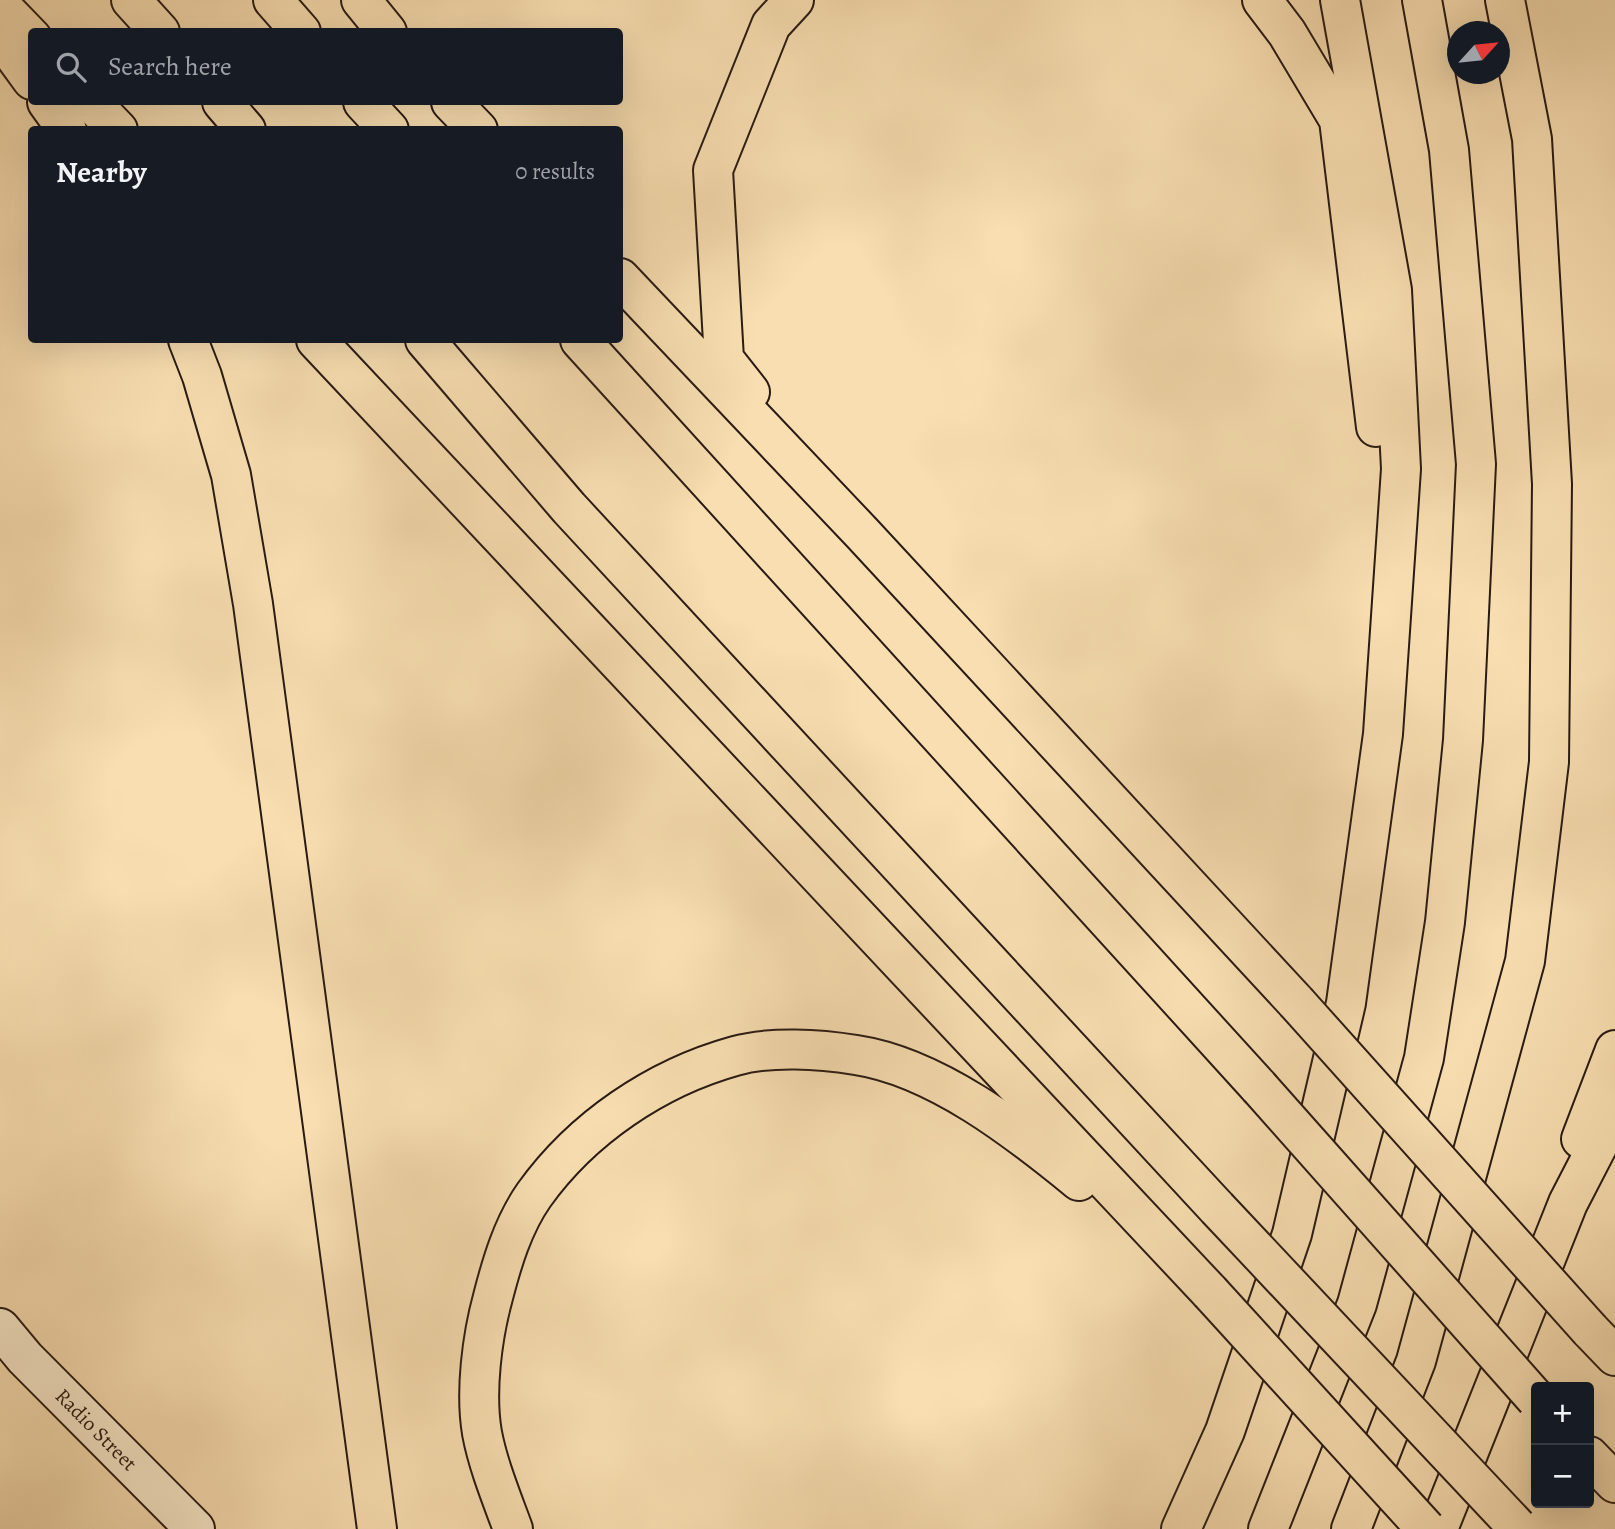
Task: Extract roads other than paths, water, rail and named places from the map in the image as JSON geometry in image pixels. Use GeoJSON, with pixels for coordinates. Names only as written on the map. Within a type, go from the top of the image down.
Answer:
{"type":"FeatureCollection","features":[{"type":"Feature","properties":{"kind":"highway"},"geometry":{"type":"LineString","coordinates":[[131,0],[156,28]]}},
{"type":"Feature","properties":{"kind":"highway"},"geometry":{"type":"LineString","coordinates":[[273,0],[298,28]]}},
{"type":"Feature","properties":{"kind":"highway"},"geometry":{"type":"LineString","coordinates":[[360,0],[384,28]]}},
{"type":"Feature","properties":{"kind":"highway"},"geometry":{"type":"LineString","coordinates":[[794,0],[771,26],[713,170],[724,359],[862,533]]}},
{"type":"Feature","properties":{"kind":"highway"},"geometry":{"type":"LineString","coordinates":[[1262,0],[1287,33],[1339,120],[1380,461],[1383,734]]}},
{"type":"Feature","properties":{"kind":"highway"},"geometry":{"type":"LineString","coordinates":[[1181,1529],[1225,1431],[1292,1234],[1346,1003],[1383,734],[1401,469],[1392,290],[1340,0]]}},
{"type":"Feature","properties":{"kind":"highway"},"geometry":{"type":"LineString","coordinates":[[1268,1529],[1357,1304],[1424,1058],[1445,922],[1463,740],[1476,464],[1449,150],[1422,0]]}},
{"type":"Feature","properties":{"kind":"highway"},"geometry":{"type":"LineString","coordinates":[[1351,1529],[1416,1361],[1525,961],[1549,762],[1552,484],[1537,222],[1532,139],[1505,0]]}},
{"type":"Feature","properties":{"kind":"highway"},"geometry":{"type":"LineString","coordinates":[[0,5],[28,34]]}},
{"type":"Feature","properties":{"kind":"highway"},"geometry":{"type":"LineString","coordinates":[[0,36],[28,74]]}},
{"type":"Feature","properties":{"kind":"highway"},"geometry":{"type":"LineString","coordinates":[[49,105],[64,126]]}},
{"type":"Feature","properties":{"kind":"highway"},"geometry":{"type":"LineString","coordinates":[[95,105],[114,126]]}},
{"type":"Feature","properties":{"kind":"highway"},"geometry":{"type":"LineString","coordinates":[[225,105],[243,126]]}},
{"type":"Feature","properties":{"kind":"highway"},"geometry":{"type":"LineString","coordinates":[[366,105],[385,126]]}},
{"type":"Feature","properties":{"kind":"highway"},"geometry":{"type":"LineString","coordinates":[[454,105],[474,126]]}},
{"type":"Feature","properties":{"kind":"highway"},"geometry":{"type":"LineString","coordinates":[[623,281],[862,533],[1296,1003],[1608,1348]]}},
{"type":"Feature","properties":{"kind":"highway"},"geometry":{"type":"LineString","coordinates":[[189,343],[232,475],[253,604],[377,1529]]}},
{"type":"Feature","properties":{"kind":"highway"},"geometry":{"type":"LineString","coordinates":[[319,343],[1152,1232],[1436,1526],[1568,1203],[1615,1112]]}},
{"type":"Feature","properties":{"kind":"highway"},"geometry":{"type":"LineString","coordinates":[[428,343],[569,508],[1217,1208],[1518,1528]]}},
{"type":"Feature","properties":{"kind":"highway"},"geometry":{"type":"LineString","coordinates":[[582,343],[1259,1087],[1531,1393]]}},
{"type":"Feature","properties":{"kind":"highway"},"geometry":{"type":"LineString","coordinates":[[513,1529],[482,1433],[483,1331],[505,1254],[533,1197],[567,1156],[618,1111],[663,1084],[737,1056],[795,1049],[857,1055],[892,1064],[927,1078],[993,1115],[1046,1154],[1112,1209],[1152,1232]]}},
{"type":"Feature","properties":{"kind":"highway"},"geometry":{"type":"LineString","coordinates":[[1568,1203],[1573,1160],[1615,1049]]}},
{"type":"Feature","properties":{"kind":"highway"},"geometry":{"type":"LineString","coordinates":[[1158,1529],[1225,1431]]}},
{"type":"Feature","properties":{"kind":"highway"},"geometry":{"type":"LineString","coordinates":[[1594,1461],[1615,1483]]}},
{"type":"Feature","properties":{"kind":"street","name":"Radio Street"},"geometry":{"type":"LineString","coordinates":[[0,1328],[25,1358],[195,1529]]}}]}
